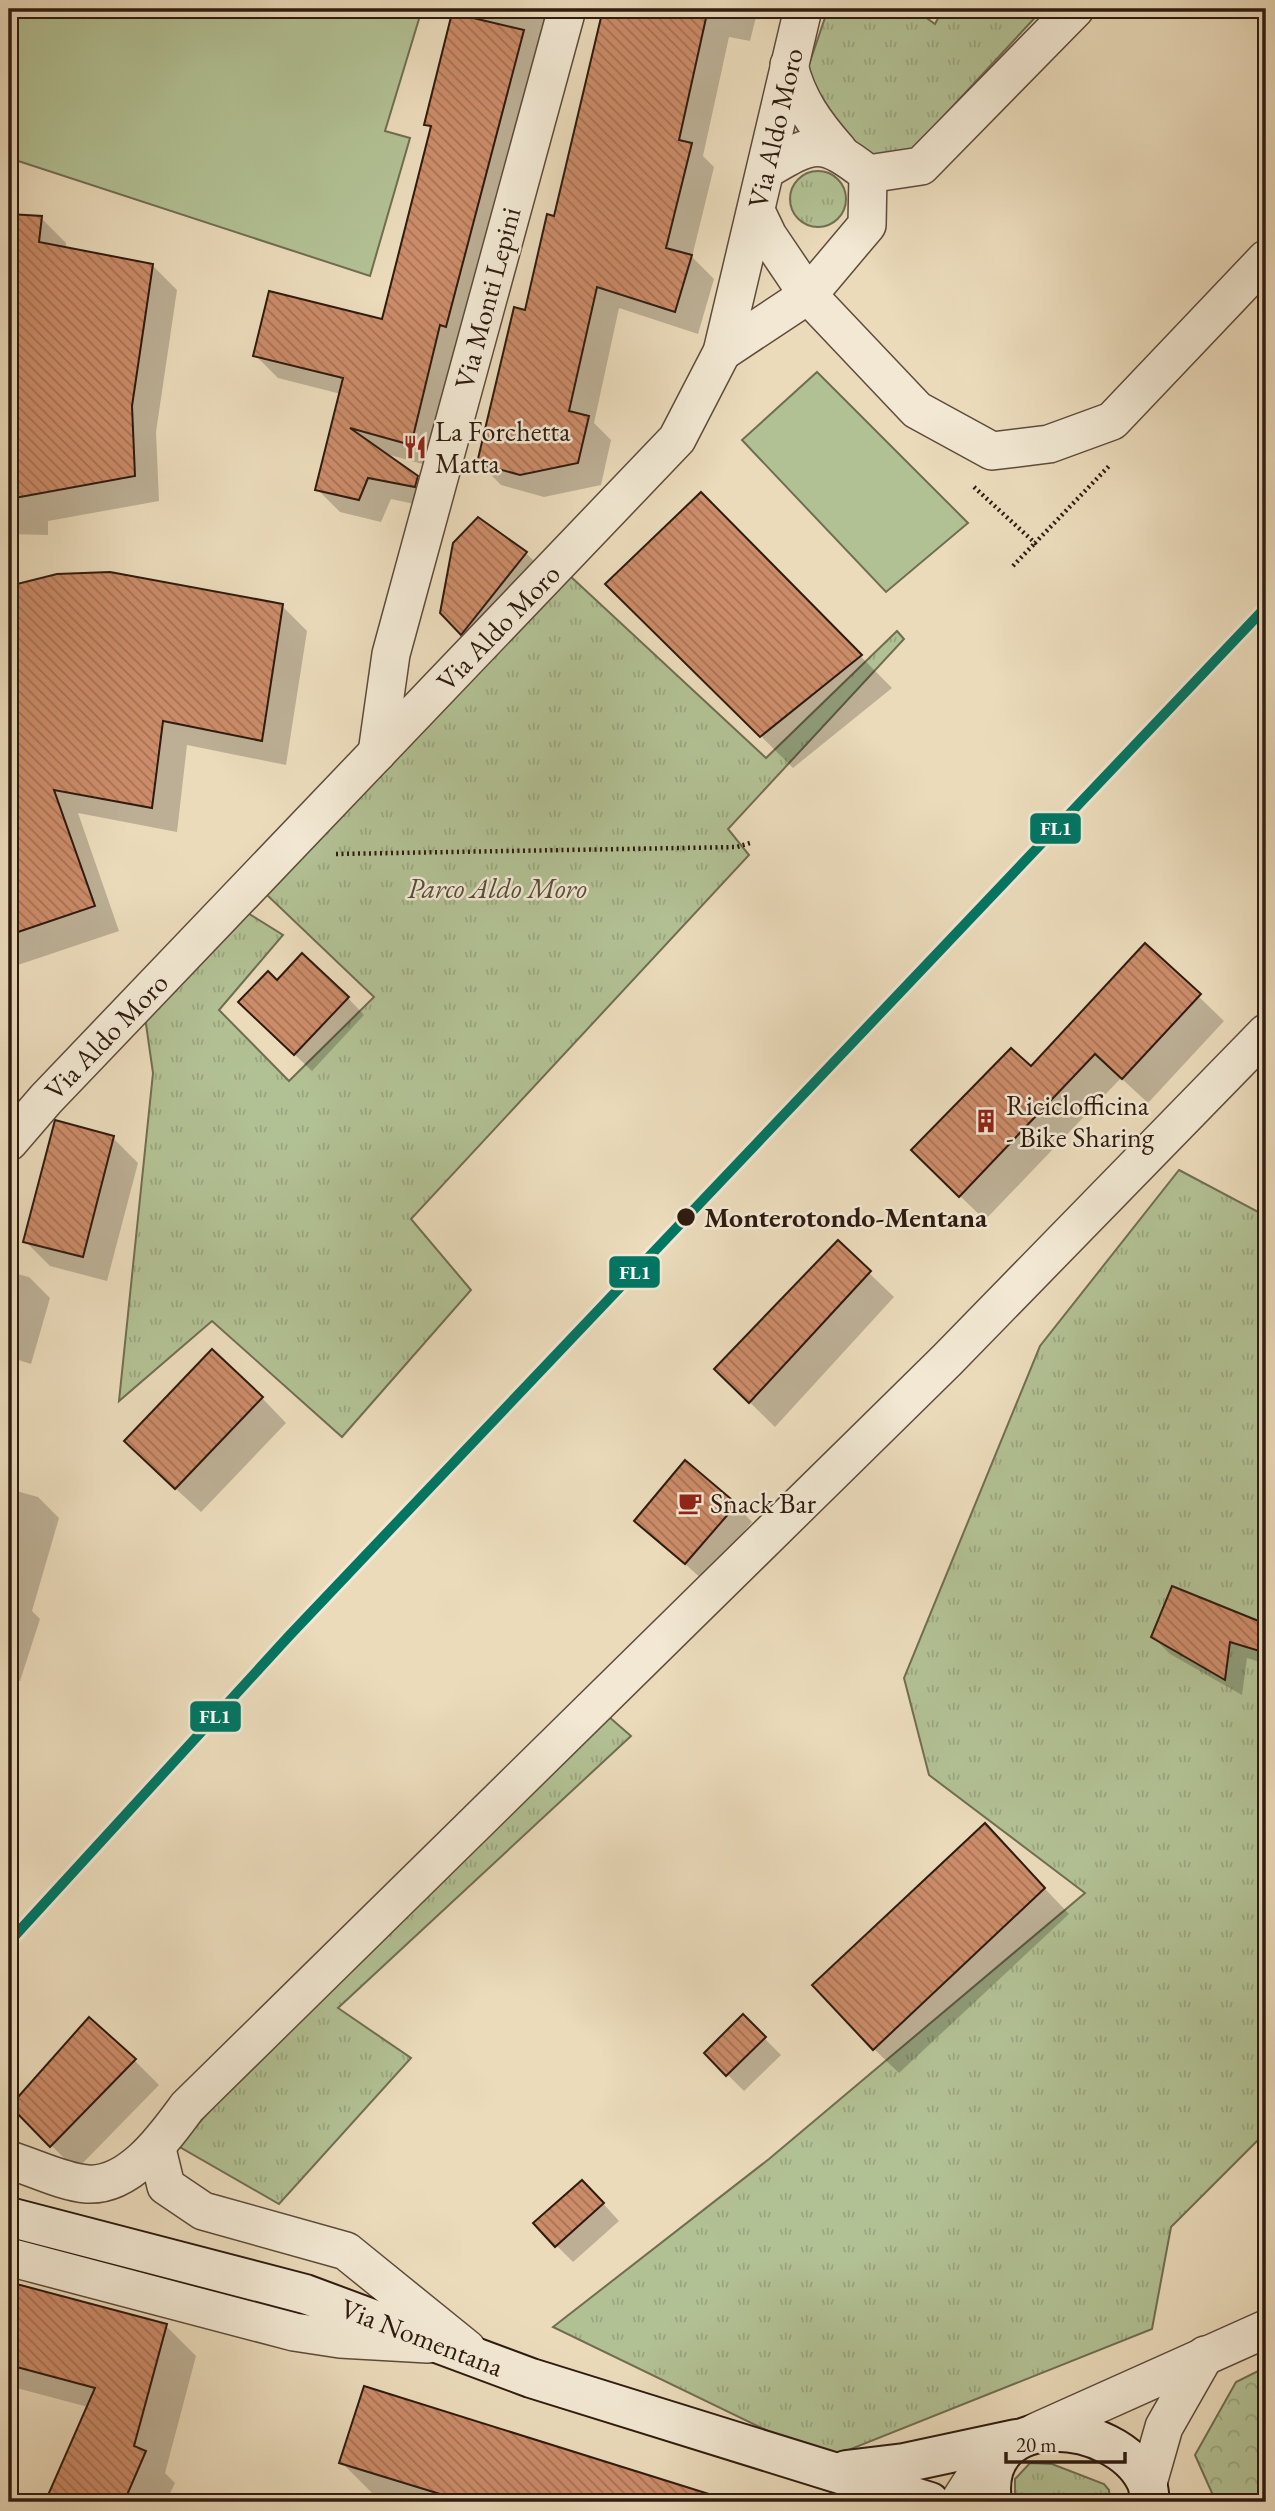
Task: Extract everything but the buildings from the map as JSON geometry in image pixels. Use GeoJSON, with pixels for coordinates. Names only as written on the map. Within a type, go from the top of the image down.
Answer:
{"type":"FeatureCollection","features":[{"type":"Feature","properties":{"kind":"main road","name":"Via Nomentana"},"geometry":{"type":"LineString","coordinates":[[9,2217],[282,2286],[481,2361],[930,2502]]}},
{"type":"Feature","properties":{"kind":"main road","name":"Via Nomentana"},"geometry":{"type":"LineString","coordinates":[[832,2472],[904,2463],[1016,2443],[1082,2436],[1108,2445],[1125,2455],[1149,2493]]}},
{"type":"Feature","properties":{"kind":"main road"},"geometry":{"type":"LineString","coordinates":[[992,2502],[989,2483],[1016,2443]]}},
{"type":"Feature","properties":{"kind":"street","name":"Via Monti Lepini"},"geometry":{"type":"LineString","coordinates":[[377,753],[391,654],[567,9]]}},
{"type":"Feature","properties":{"kind":"street","name":"Via Aldo Moro"},"geometry":{"type":"LineString","coordinates":[[9,1142],[677,439],[723,352],[803,9]]}},
{"type":"Feature","properties":{"kind":"street"},"geometry":{"type":"LineString","coordinates":[[789,65],[794,89],[814,122],[838,150],[868,174],[921,166],[1075,9]]}},
{"type":"Feature","properties":{"kind":"street"},"geometry":{"type":"LineString","coordinates":[[766,170],[803,148],[838,150]]}},
{"type":"Feature","properties":{"kind":"street"},"geometry":{"type":"LineString","coordinates":[[723,352],[808,295],[867,225],[868,174]]}},
{"type":"Feature","properties":{"kind":"street"},"geometry":{"type":"LineString","coordinates":[[756,211],[768,236],[808,295],[917,410],[992,451],[1049,444],[1112,421],[1266,259]]}},
{"type":"Feature","properties":{"kind":"street"},"geometry":{"type":"LineString","coordinates":[[9,2160],[86,2184],[110,2182],[157,2149],[187,2107],[938,1370],[1266,1032]]}},
{"type":"Feature","properties":{"kind":"street"},"geometry":{"type":"LineString","coordinates":[[157,2149],[166,2186],[203,2211],[346,2251],[481,2361]]}},
{"type":"Feature","properties":{"kind":"street"},"geometry":{"type":"LineString","coordinates":[[9,2257],[294,2332],[353,2340],[438,2344]]}},
{"type":"Feature","properties":{"kind":"street"},"geometry":{"type":"LineString","coordinates":[[959,2502],[973,2480],[1016,2443],[1266,2329]]}},
{"type":"Feature","properties":{"kind":"street"},"geometry":{"type":"LineString","coordinates":[[1149,2493],[1164,2427],[1205,2355]]}},
{"type":"Feature","properties":{"kind":"path"},"geometry":{"type":"LineString","coordinates":[[1013,566],[1034,543]]}},
{"type":"Feature","properties":{"kind":"path"},"geometry":{"type":"LineString","coordinates":[[302,831],[326,854],[737,847],[753,842]]}},
{"type":"Feature","properties":{"kind":"green space"},"geometry":{"type":"Polygon","coordinates":[[[9,9],[422,9],[385,131],[410,138],[370,276],[9,158],[9,9]]]}},
{"type":"Feature","properties":{"kind":"green space"},"geometry":{"type":"Polygon","coordinates":[[[828,9],[914,9],[935,24],[943,9],[1043,9],[914,148],[870,165],[802,85],[828,9]]]}},
{"type":"Feature","properties":{"kind":"green space"},"geometry":{"type":"Polygon","coordinates":[[[818,171],[829,173],[838,179],[844,188],[844,210],[838,219],[829,225],[818,227],[807,225],[798,219],[792,210],[790,199],[792,188],[798,179],[807,173],[818,171]]]}},
{"type":"Feature","properties":{"kind":"green space"},"geometry":{"type":"Polygon","coordinates":[[[817,372],[968,523],[886,592],[742,440],[817,372]]]}},
{"type":"Feature","properties":{"kind":"green space","name":"Parco Aldo Moro"},"geometry":{"type":"Polygon","coordinates":[[[569,575],[766,758],[897,631],[904,639],[728,829],[749,855],[411,1219],[471,1290],[342,1437],[212,1321],[119,1401],[153,1073],[145,1017],[243,910],[283,935],[219,1010],[289,1081],[374,997],[267,895],[569,575]]]}},
{"type":"Feature","properties":{"kind":"green space"},"geometry":{"type":"Polygon","coordinates":[[[1179,1170],[1266,1216],[1266,2132],[1171,2227],[1152,2329],[826,2459],[553,2327],[769,2159],[1085,1893],[929,1775],[904,1678],[1040,1346],[1179,1170]]]}},
{"type":"Feature","properties":{"kind":"green space"},"geometry":{"type":"Polygon","coordinates":[[[608,1716],[631,1736],[338,2008],[411,2058],[279,2204],[178,2146],[245,2072],[608,1716]]]}},
{"type":"Feature","properties":{"kind":"green space"},"geometry":{"type":"Polygon","coordinates":[[[1266,2367],[1266,2502],[1216,2502],[1195,2455],[1236,2382],[1266,2367]]]}},
{"type":"Feature","properties":{"kind":"green space"},"geometry":{"type":"Polygon","coordinates":[[[1030,2463],[1052,2464],[1104,2484],[1109,2490],[1110,2502],[1022,2502],[1015,2494],[1015,2479],[1030,2463]]]}},
{"type":"Feature","properties":{"kind":"transit line","name":"FL1"},"geometry":{"type":"LineString","coordinates":[[9,1942],[289,1636],[1266,607]]}},
{"type":"Feature","properties":{"kind":"place","name":"La Forchetta Matta"},"geometry":{"type":"Point","coordinates":[415,447]}},
{"type":"Feature","properties":{"kind":"place","name":"Riciclofficina - Bike Sharing"},"geometry":{"type":"Point","coordinates":[986,1121]}},
{"type":"Feature","properties":{"kind":"place","name":"Monterotondo-Mentana"},"geometry":{"type":"Point","coordinates":[686,1217]}},
{"type":"Feature","properties":{"kind":"place","name":"Snack Bar"},"geometry":{"type":"Point","coordinates":[690,1503]}}]}
